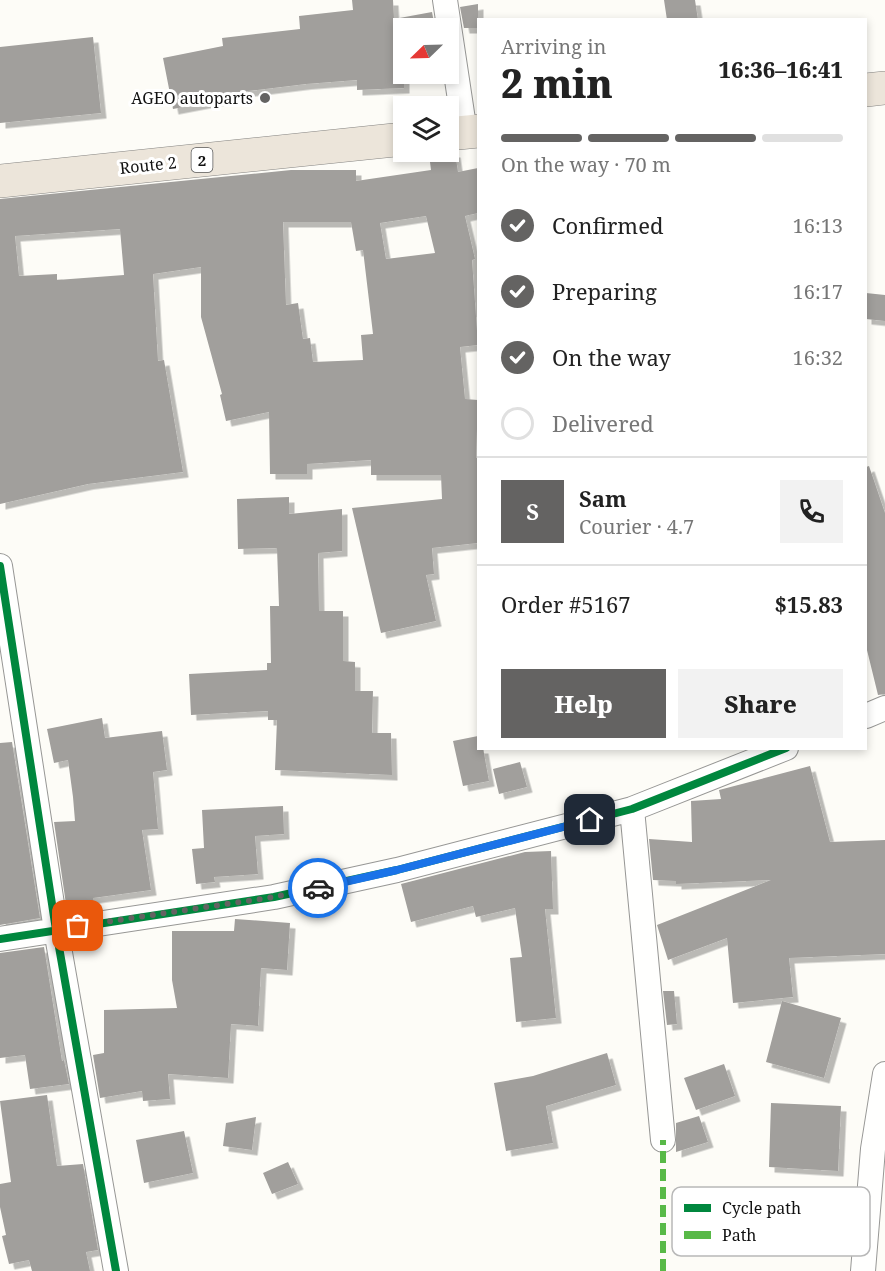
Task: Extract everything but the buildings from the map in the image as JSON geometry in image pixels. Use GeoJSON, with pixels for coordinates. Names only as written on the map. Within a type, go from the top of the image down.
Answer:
{"type":"FeatureCollection","features":[{"type":"Feature","properties":{"kind":"highway"},"geometry":{"type":"LineString","coordinates":[[867,90],[885,88]]}},
{"type":"Feature","properties":{"kind":"highway","name":"Route 2"},"geometry":{"type":"LineString","coordinates":[[0,181],[393,140]]}},
{"type":"Feature","properties":{"kind":"street"},"geometry":{"type":"LineString","coordinates":[[445,0],[464,133]]}},
{"type":"Feature","properties":{"kind":"street"},"geometry":{"type":"LineString","coordinates":[[0,566],[56,930],[116,1271]]}},
{"type":"Feature","properties":{"kind":"street"},"geometry":{"type":"LineString","coordinates":[[867,716],[885,708]]}},
{"type":"Feature","properties":{"kind":"street"},"geometry":{"type":"LineString","coordinates":[[0,939],[274,897],[397,870],[632,810],[781,750]]}},
{"type":"Feature","properties":{"kind":"street"},"geometry":{"type":"LineString","coordinates":[[632,810],[663,1140]]}},
{"type":"Feature","properties":{"kind":"street"},"geometry":{"type":"LineString","coordinates":[[870,1187],[873,1149],[885,1074]]}},
{"type":"Feature","properties":{"kind":"street"},"geometry":{"type":"LineString","coordinates":[[863,1271],[864,1256]]}},
{"type":"Feature","properties":{"kind":"marked path"},"geometry":{"type":"LineString","coordinates":[[663,1140],[663,1271]]}},
{"type":"Feature","properties":{"kind":"cycle path"},"geometry":{"type":"LineString","coordinates":[[0,566],[56,930],[116,1271]]}},
{"type":"Feature","properties":{"kind":"cycle path"},"geometry":{"type":"LineString","coordinates":[[0,939],[274,897],[397,870],[632,809],[781,750]]}},
{"type":"Feature","properties":{"kind":"way so far"},"geometry":{"type":"LineString","coordinates":[[78,926],[274,897],[318,888]]}},
{"type":"Feature","properties":{"kind":"place","name":"AGEO autoparts"},"geometry":{"type":"Point","coordinates":[265,98]}},
{"type":"Feature","properties":{"kind":"route"},"geometry":{"type":"LineString","coordinates":[[318,888],[590,820]]}}]}
